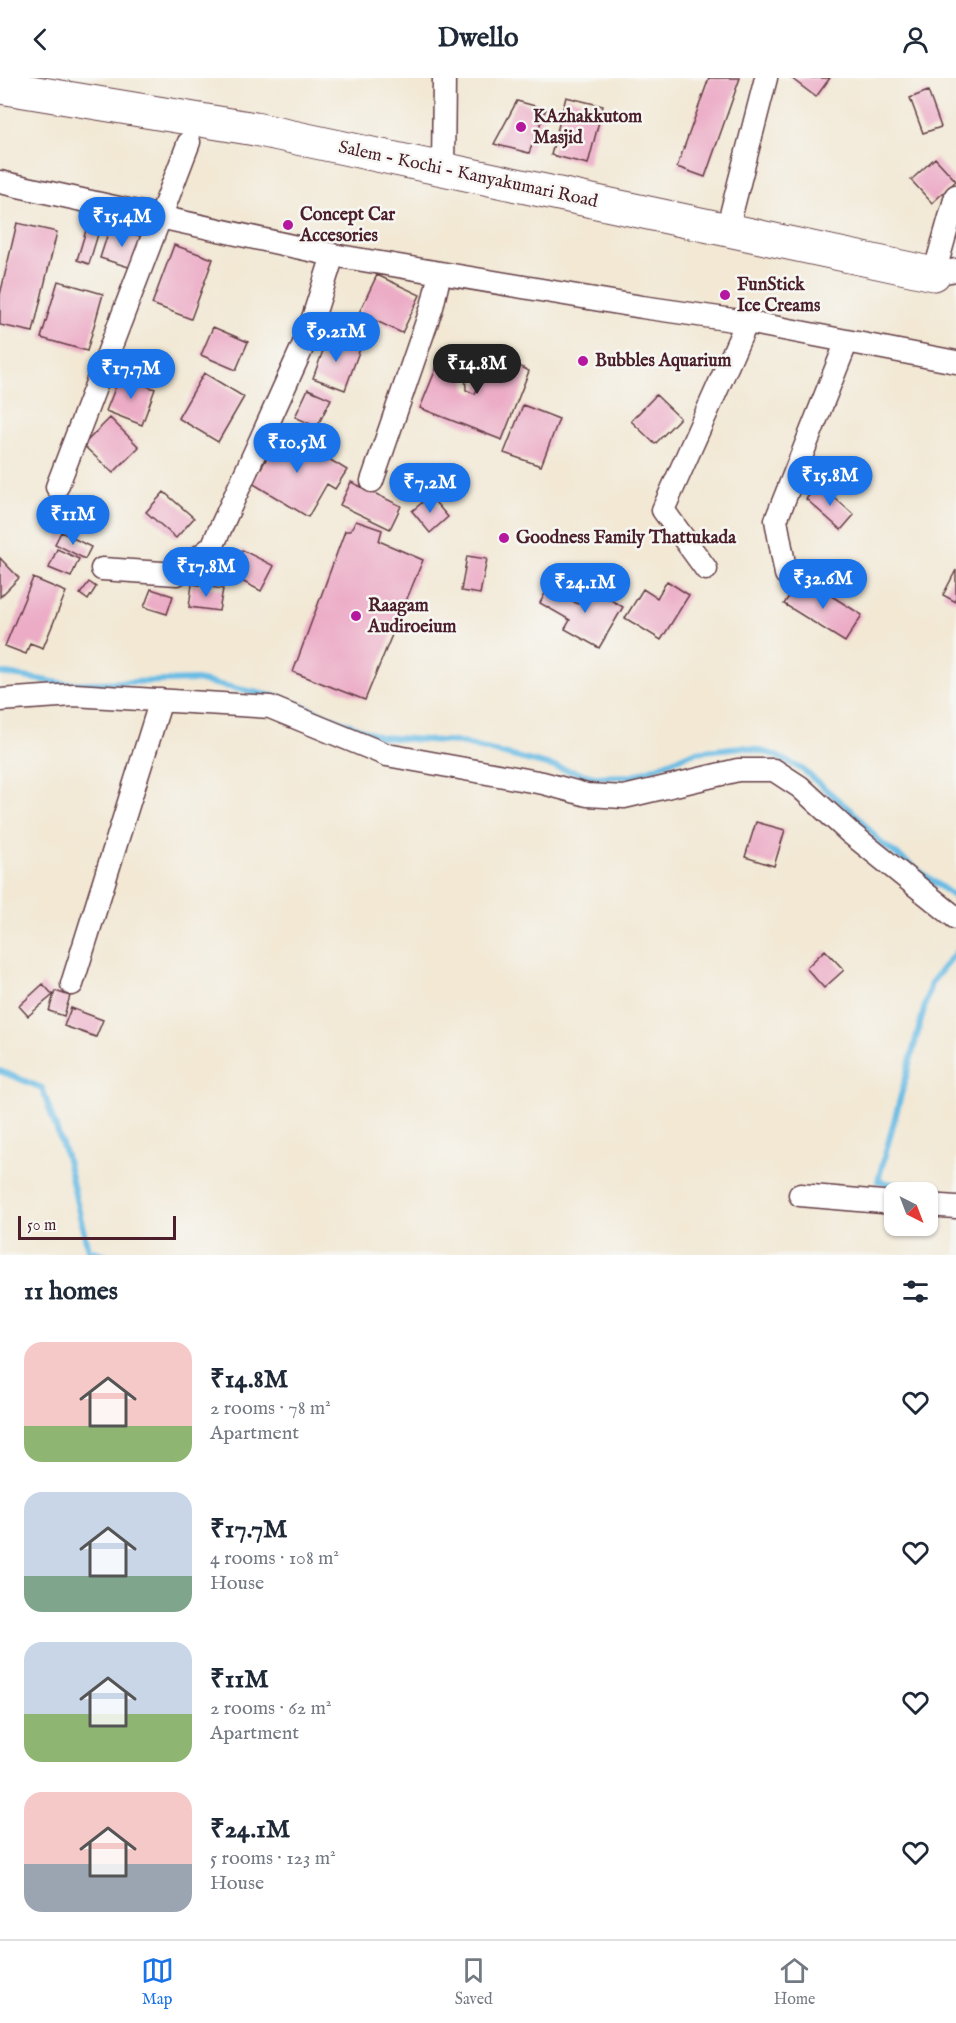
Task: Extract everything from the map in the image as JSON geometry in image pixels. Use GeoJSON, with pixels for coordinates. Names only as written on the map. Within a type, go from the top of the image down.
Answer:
{"type":"FeatureCollection","features":[{"type":"Feature","properties":{"kind":"highway","name":"Salem - Kochi - Kanyakumari Road"},"geometry":{"type":"LineString","coordinates":[[0,87],[255,129],[727,230],[945,272]]}},
{"type":"Feature","properties":{"kind":"street"},"geometry":{"type":"LineString","coordinates":[[443,169],[444,78]]}},
{"type":"Feature","properties":{"kind":"street"},"geometry":{"type":"LineString","coordinates":[[727,230],[766,78]]}},
{"type":"Feature","properties":{"kind":"street"},"geometry":{"type":"LineString","coordinates":[[57,487],[189,142]]}},
{"type":"Feature","properties":{"kind":"street"},"geometry":{"type":"LineString","coordinates":[[0,182],[333,255],[642,307],[747,322],[956,362]]}},
{"type":"Feature","properties":{"kind":"street"},"geometry":{"type":"LineString","coordinates":[[945,272],[956,196]]}},
{"type":"Feature","properties":{"kind":"street"},"geometry":{"type":"LineString","coordinates":[[102,569],[177,574],[212,547],[307,337],[333,255]]}},
{"type":"Feature","properties":{"kind":"street"},"geometry":{"type":"LineString","coordinates":[[372,481],[432,307],[440,273]]}},
{"type":"Feature","properties":{"kind":"street"},"geometry":{"type":"LineString","coordinates":[[706,569],[663,510],[747,322]]}},
{"type":"Feature","properties":{"kind":"street"},"geometry":{"type":"LineString","coordinates":[[786,574],[776,520],[847,341]]}},
{"type":"Feature","properties":{"kind":"street"},"geometry":{"type":"LineString","coordinates":[[0,700],[74,695],[270,707],[387,755],[543,783],[587,795],[624,797],[738,770],[774,770],[800,787],[849,832],[956,918]]}},
{"type":"Feature","properties":{"kind":"street"},"geometry":{"type":"LineString","coordinates":[[72,984],[161,700]]}},
{"type":"Feature","properties":{"kind":"street"},"geometry":{"type":"LineString","coordinates":[[800,1196],[884,1202]]}},
{"type":"Feature","properties":{"kind":"street"},"geometry":{"type":"LineString","coordinates":[[938,1206],[956,1207]]}},
{"type":"Feature","properties":{"kind":"building"},"geometry":{"type":"Polygon","coordinates":[[[709,78],[740,78],[705,177],[677,167],[709,78]]]}},
{"type":"Feature","properties":{"kind":"building"},"geometry":{"type":"Polygon","coordinates":[[[791,78],[830,78],[816,97],[791,78]]]}},
{"type":"Feature","properties":{"kind":"building"},"geometry":{"type":"Polygon","coordinates":[[[928,91],[941,127],[923,133],[910,98],[928,91]]]}},
{"type":"Feature","properties":{"kind":"building"},"geometry":{"type":"Polygon","coordinates":[[[566,97],[603,106],[588,164],[551,155],[566,97]]]}},
{"type":"Feature","properties":{"kind":"building","name":"KAzhakkutom Masjid"},"geometry":{"type":"Polygon","coordinates":[[[517,101],[546,109],[529,153],[494,144],[517,101]]]}},
{"type":"Feature","properties":{"kind":"building"},"geometry":{"type":"Polygon","coordinates":[[[935,158],[956,181],[932,203],[911,180],[935,158]]]}},
{"type":"Feature","properties":{"kind":"building"},"geometry":{"type":"Polygon","coordinates":[[[17,223],[57,232],[33,332],[0,325],[0,295],[17,223]]]}},
{"type":"Feature","properties":{"kind":"building"},"geometry":{"type":"Polygon","coordinates":[[[87,227],[99,231],[89,264],[77,260],[87,227]]]}},
{"type":"Feature","properties":{"kind":"building"},"geometry":{"type":"Polygon","coordinates":[[[110,227],[144,237],[135,269],[100,258],[110,227]]]}},
{"type":"Feature","properties":{"kind":"building"},"geometry":{"type":"Polygon","coordinates":[[[174,245],[213,259],[191,319],[152,304],[174,245]]]}},
{"type":"Feature","properties":{"kind":"building"},"geometry":{"type":"Polygon","coordinates":[[[377,275],[420,295],[402,333],[359,313],[377,275]]]}},
{"type":"Feature","properties":{"kind":"building"},"geometry":{"type":"Polygon","coordinates":[[[58,281],[103,294],[87,351],[41,338],[58,281]]]}},
{"type":"Feature","properties":{"kind":"building"},"geometry":{"type":"Polygon","coordinates":[[[213,327],[248,342],[236,370],[201,355],[213,327]]]}},
{"type":"Feature","properties":{"kind":"building"},"geometry":{"type":"Polygon","coordinates":[[[328,337],[360,349],[345,390],[313,378],[328,337]]]}},
{"type":"Feature","properties":{"kind":"building"},"geometry":{"type":"Polygon","coordinates":[[[491,351],[529,371],[502,440],[420,408],[440,359],[465,370],[466,390],[475,394],[491,351]]]}},
{"type":"Feature","properties":{"kind":"building"},"geometry":{"type":"Polygon","coordinates":[[[204,373],[244,397],[218,442],[178,418],[204,373]]]}},
{"type":"Feature","properties":{"kind":"building"},"geometry":{"type":"Polygon","coordinates":[[[120,376],[155,389],[142,425],[106,411],[120,376]]]}},
{"type":"Feature","properties":{"kind":"building"},"geometry":{"type":"Polygon","coordinates":[[[308,389],[331,399],[317,427],[295,417],[308,389]]]}},
{"type":"Feature","properties":{"kind":"building"},"geometry":{"type":"Polygon","coordinates":[[[656,395],[680,418],[655,444],[631,421],[656,395]]]}},
{"type":"Feature","properties":{"kind":"building"},"geometry":{"type":"Polygon","coordinates":[[[523,405],[559,419],[541,466],[504,453],[523,405]]]}},
{"type":"Feature","properties":{"kind":"building"},"geometry":{"type":"Polygon","coordinates":[[[110,418],[139,447],[113,473],[83,445],[110,418]]]}},
{"type":"Feature","properties":{"kind":"building"},"geometry":{"type":"Polygon","coordinates":[[[283,431],[347,470],[335,489],[327,484],[308,517],[252,483],[283,431]]]}},
{"type":"Feature","properties":{"kind":"building"},"geometry":{"type":"Polygon","coordinates":[[[351,482],[401,506],[390,529],[340,505],[351,482]]]}},
{"type":"Feature","properties":{"kind":"building"},"geometry":{"type":"Polygon","coordinates":[[[819,484],[854,515],[841,530],[806,499],[819,484]]]}},
{"type":"Feature","properties":{"kind":"building"},"geometry":{"type":"Polygon","coordinates":[[[164,492],[194,518],[176,538],[146,512],[164,492]]]}},
{"type":"Feature","properties":{"kind":"building"},"geometry":{"type":"Polygon","coordinates":[[[430,496],[448,517],[430,533],[412,511],[430,496]]]}},
{"type":"Feature","properties":{"kind":"building","name":"Raagam Audiroeium"},"geometry":{"type":"Polygon","coordinates":[[[356,521],[382,530],[379,541],[423,560],[365,700],[293,672],[345,531],[350,531],[356,521]]]}},
{"type":"Feature","properties":{"kind":"building"},"geometry":{"type":"Polygon","coordinates":[[[61,532],[91,547],[85,559],[55,544],[61,532]]]}},
{"type":"Feature","properties":{"kind":"building"},"geometry":{"type":"Polygon","coordinates":[[[57,549],[79,559],[71,577],[49,568],[57,549]]]}},
{"type":"Feature","properties":{"kind":"building"},"geometry":{"type":"Polygon","coordinates":[[[242,550],[274,566],[261,591],[230,575],[242,550]]]}},
{"type":"Feature","properties":{"kind":"building"},"geometry":{"type":"Polygon","coordinates":[[[467,556],[487,559],[480,594],[461,591],[467,556]]]}},
{"type":"Feature","properties":{"kind":"building"},"geometry":{"type":"Polygon","coordinates":[[[0,558],[19,578],[0,597],[0,558]]]}},
{"type":"Feature","properties":{"kind":"building"},"geometry":{"type":"Polygon","coordinates":[[[956,570],[956,602],[943,595],[956,570]]]}},
{"type":"Feature","properties":{"kind":"building"},"geometry":{"type":"Polygon","coordinates":[[[801,577],[862,615],[845,642],[784,604],[801,577]]]}},
{"type":"Feature","properties":{"kind":"building"},"geometry":{"type":"Polygon","coordinates":[[[33,578],[66,592],[43,648],[30,643],[26,654],[5,646],[33,578]]]}},
{"type":"Feature","properties":{"kind":"building"},"geometry":{"type":"Polygon","coordinates":[[[667,581],[689,595],[661,640],[625,618],[643,589],[657,598],[667,581]]]}},
{"type":"Feature","properties":{"kind":"building"},"geometry":{"type":"Polygon","coordinates":[[[89,582],[96,587],[88,600],[80,594],[89,582]]]}},
{"type":"Feature","properties":{"kind":"building"},"geometry":{"type":"Polygon","coordinates":[[[192,584],[223,589],[219,611],[189,607],[192,584]]]}},
{"type":"Feature","properties":{"kind":"building"},"geometry":{"type":"Polygon","coordinates":[[[588,587],[623,607],[599,648],[565,629],[570,620],[540,603],[548,588],[578,604],[588,587]]]}},
{"type":"Feature","properties":{"kind":"building"},"geometry":{"type":"Polygon","coordinates":[[[151,589],[173,596],[167,614],[144,607],[151,589]]]}},
{"type":"Feature","properties":{"kind":"building"},"geometry":{"type":"Polygon","coordinates":[[[756,822],[785,830],[774,866],[745,857],[756,822]]]}},
{"type":"Feature","properties":{"kind":"building"},"geometry":{"type":"Polygon","coordinates":[[[825,950],[844,970],[824,988],[806,968],[825,950]]]}},
{"type":"Feature","properties":{"kind":"building"},"geometry":{"type":"Polygon","coordinates":[[[43,984],[53,995],[28,1016],[19,1006],[43,984]]]}},
{"type":"Feature","properties":{"kind":"building"},"geometry":{"type":"Polygon","coordinates":[[[55,991],[70,996],[64,1016],[49,1011],[55,991]]]}},
{"type":"Feature","properties":{"kind":"building"},"geometry":{"type":"Polygon","coordinates":[[[71,1008],[103,1020],[96,1037],[64,1026],[71,1008]]]}},
{"type":"Feature","properties":{"kind":"waterway"},"geometry":{"type":"LineString","coordinates":[[0,673],[66,684],[196,680],[282,698],[380,737],[457,742],[594,777],[633,776],[695,752],[743,747],[772,754],[802,769],[857,816],[881,843],[956,898]]}},
{"type":"Feature","properties":{"kind":"waterway"},"geometry":{"type":"LineString","coordinates":[[949,1196],[878,1181],[931,983],[956,952]]}},
{"type":"Feature","properties":{"kind":"waterway"},"geometry":{"type":"LineString","coordinates":[[0,1071],[42,1088],[66,1156],[88,1250],[107,1255]]}},
{"type":"Feature","properties":{"kind":"place","name":"KAzhakkutom Masjid"},"geometry":{"type":"Point","coordinates":[521,127]}},
{"type":"Feature","properties":{"kind":"place","name":"Concept Car Accesories"},"geometry":{"type":"Point","coordinates":[288,225]}},
{"type":"Feature","properties":{"kind":"place","name":"FunStick Ice Creams"},"geometry":{"type":"Point","coordinates":[725,295]}},
{"type":"Feature","properties":{"kind":"place","name":"Bubbles Aquarium"},"geometry":{"type":"Point","coordinates":[583,361]}},
{"type":"Feature","properties":{"kind":"place","name":"Goodness Family Thattukada"},"geometry":{"type":"Point","coordinates":[504,538]}},
{"type":"Feature","properties":{"kind":"place","name":"Raagam Audiroeium"},"geometry":{"type":"Point","coordinates":[356,616]}}]}
